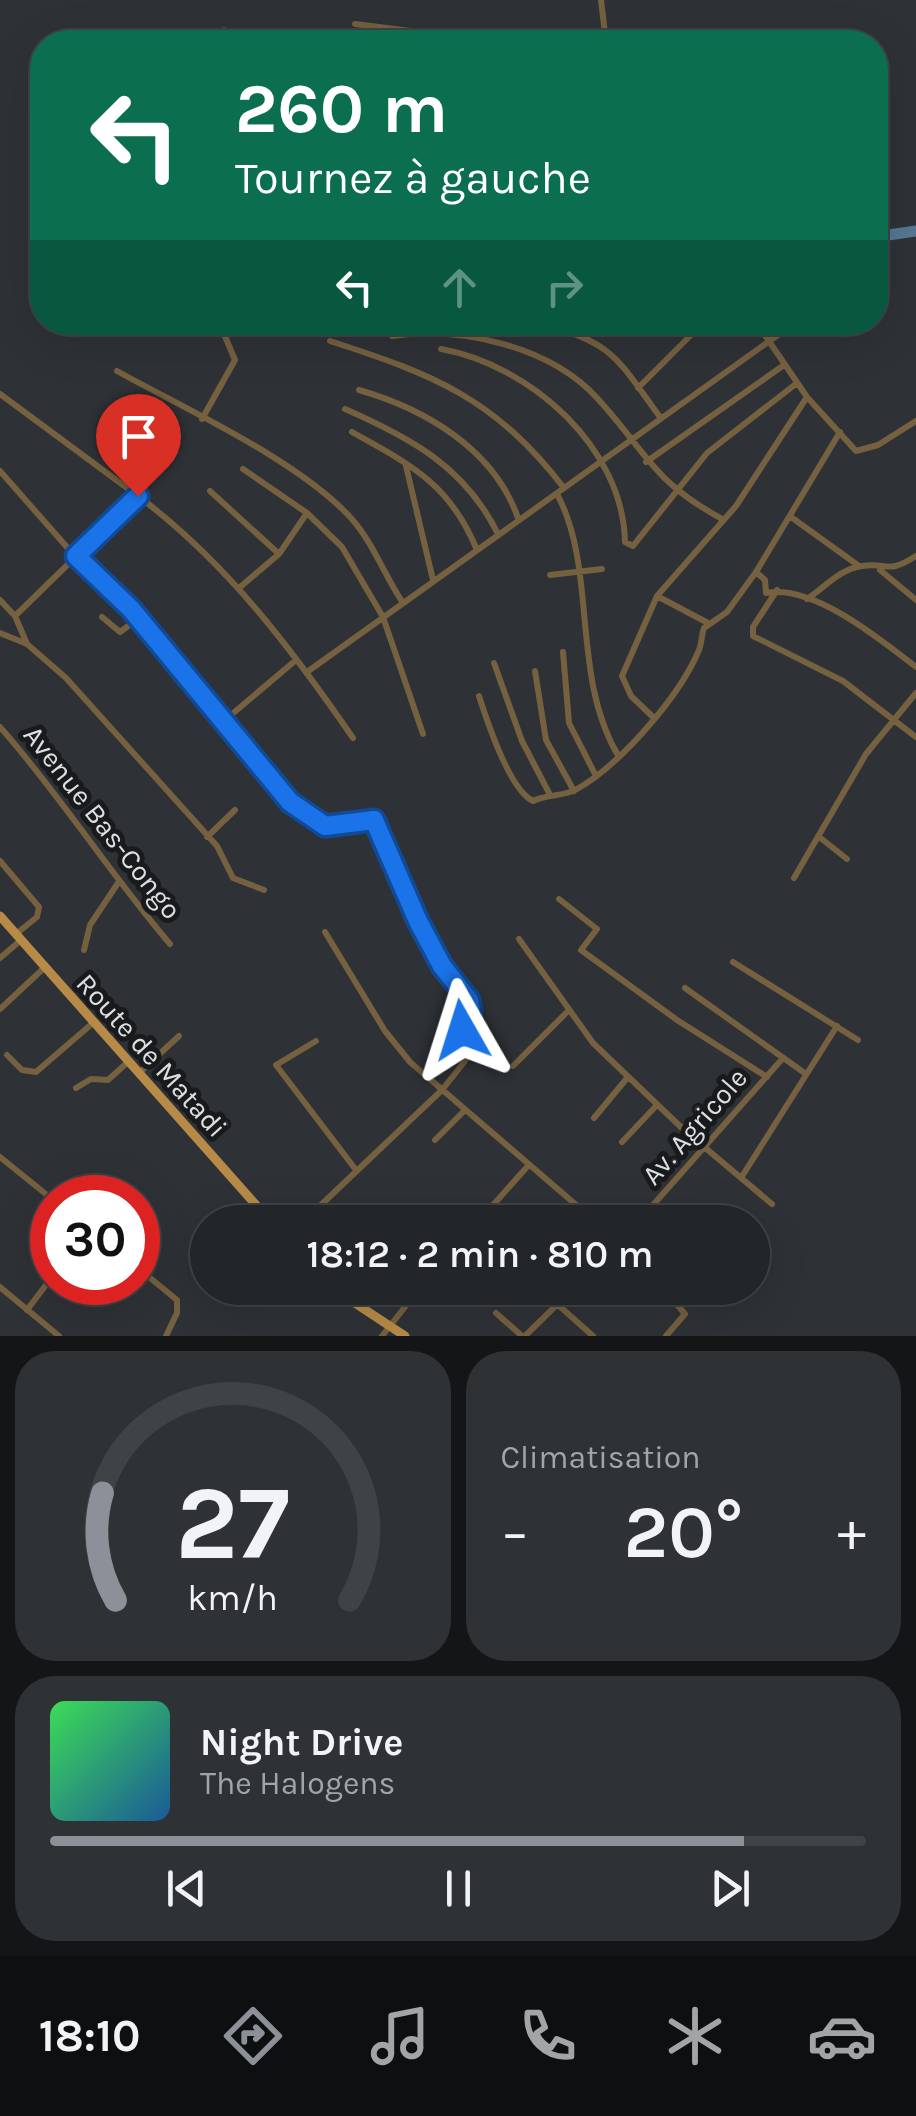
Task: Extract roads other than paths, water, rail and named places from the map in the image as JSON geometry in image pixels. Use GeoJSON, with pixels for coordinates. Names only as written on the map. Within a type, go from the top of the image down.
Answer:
{"type":"FeatureCollection","features":[{"type":"Feature","properties":{"kind":"main road","name":"Route de Matadi"},"geometry":{"type":"LineString","coordinates":[[0,916],[256,1205]]}},
{"type":"Feature","properties":{"kind":"main road"},"geometry":{"type":"LineString","coordinates":[[353,1305],[385,1331],[404,1336]]}},
{"type":"Feature","properties":{"kind":"street"},"geometry":{"type":"LineString","coordinates":[[601,0],[605,30]]}},
{"type":"Feature","properties":{"kind":"street"},"geometry":{"type":"LineString","coordinates":[[354,24],[396,30]]}},
{"type":"Feature","properties":{"kind":"street"},"geometry":{"type":"LineString","coordinates":[[202,419],[235,360],[233,346],[225,335]]}},
{"type":"Feature","properties":{"kind":"street"},"geometry":{"type":"LineString","coordinates":[[392,336],[430,335]]}},
{"type":"Feature","properties":{"kind":"street"},"geometry":{"type":"LineString","coordinates":[[471,335],[544,362],[590,390],[646,462],[675,492],[724,520]]}},
{"type":"Feature","properties":{"kind":"street"},"geometry":{"type":"LineString","coordinates":[[576,335],[604,345],[619,358],[660,417]]}},
{"type":"Feature","properties":{"kind":"street"},"geometry":{"type":"LineString","coordinates":[[638,388],[691,335]]}},
{"type":"Feature","properties":{"kind":"street"},"geometry":{"type":"LineString","coordinates":[[764,335],[796,383],[852,447],[863,452],[916,421]]}},
{"type":"Feature","properties":{"kind":"street"},"geometry":{"type":"LineString","coordinates":[[307,672],[518,518],[781,335]]}},
{"type":"Feature","properties":{"kind":"street"},"geometry":{"type":"LineString","coordinates":[[330,341],[420,370],[478,402],[525,440],[564,488]]}},
{"type":"Feature","properties":{"kind":"street"},"geometry":{"type":"LineString","coordinates":[[441,350],[486,360],[522,378],[558,410],[599,461],[619,496],[629,545],[637,544],[675,492],[718,444],[796,383]]}},
{"type":"Feature","properties":{"kind":"street"},"geometry":{"type":"LineString","coordinates":[[646,462],[784,365]]}},
{"type":"Feature","properties":{"kind":"street"},"geometry":{"type":"LineString","coordinates":[[117,371],[296,475],[348,514],[374,547],[403,603]]}},
{"type":"Feature","properties":{"kind":"street"},"geometry":{"type":"LineString","coordinates":[[359,390],[406,406],[468,446],[494,473],[518,518]]}},
{"type":"Feature","properties":{"kind":"street"},"geometry":{"type":"LineString","coordinates":[[0,394],[183,529],[239,588],[354,738]]}},
{"type":"Feature","properties":{"kind":"street"},"geometry":{"type":"LineString","coordinates":[[652,717],[631,696],[622,676],[657,596],[724,520],[807,396]]}},
{"type":"Feature","properties":{"kind":"street"},"geometry":{"type":"LineString","coordinates":[[345,409],[396,431],[448,465],[468,485],[498,535]]}},
{"type":"Feature","properties":{"kind":"street"},"geometry":{"type":"LineString","coordinates":[[352,432],[405,462],[454,503],[477,550]]}},
{"type":"Feature","properties":{"kind":"street"},"geometry":{"type":"LineString","coordinates":[[479,696],[504,760],[525,797],[534,801],[549,793],[574,791],[596,776],[618,757],[680,684],[708,623],[726,612],[756,572],[840,432]]}},
{"type":"Feature","properties":{"kind":"street"},"geometry":{"type":"LineString","coordinates":[[405,462],[419,504],[433,581]]}},
{"type":"Feature","properties":{"kind":"street"},"geometry":{"type":"LineString","coordinates":[[243,468],[307,513],[342,547],[384,618],[423,734]]}},
{"type":"Feature","properties":{"kind":"street"},"geometry":{"type":"LineString","coordinates":[[0,471],[76,556],[139,618],[290,802],[316,823],[331,826],[374,820],[418,921],[442,966],[471,1005],[460,1034],[465,1061],[442,1090],[320,1205]]}},
{"type":"Feature","properties":{"kind":"street"},"geometry":{"type":"LineString","coordinates":[[210,491],[279,554]]}},
{"type":"Feature","properties":{"kind":"street"},"geometry":{"type":"LineString","coordinates":[[557,494],[567,520],[596,714],[618,757]]}},
{"type":"Feature","properties":{"kind":"street"},"geometry":{"type":"LineString","coordinates":[[15,616],[138,496]]}},
{"type":"Feature","properties":{"kind":"street"},"geometry":{"type":"LineString","coordinates":[[239,588],[279,554],[307,513]]}},
{"type":"Feature","properties":{"kind":"street"},"geometry":{"type":"LineString","coordinates":[[791,518],[859,566],[899,566],[916,556]]}},
{"type":"Feature","properties":{"kind":"street"},"geometry":{"type":"LineString","coordinates":[[806,600],[842,572],[859,566]]}},
{"type":"Feature","properties":{"kind":"street"},"geometry":{"type":"LineString","coordinates":[[550,575],[602,569]]}},
{"type":"Feature","properties":{"kind":"street"},"geometry":{"type":"LineString","coordinates":[[879,569],[916,600]]}},
{"type":"Feature","properties":{"kind":"street"},"geometry":{"type":"LineString","coordinates":[[756,572],[765,580],[766,593],[778,590],[839,612],[916,667]]}},
{"type":"Feature","properties":{"kind":"street"},"geometry":{"type":"LineString","coordinates":[[778,590],[753,627],[753,636],[806,659],[895,717],[916,737]]}},
{"type":"Feature","properties":{"kind":"street"},"geometry":{"type":"LineString","coordinates":[[657,596],[708,623]]}},
{"type":"Feature","properties":{"kind":"street"},"geometry":{"type":"LineString","coordinates":[[0,600],[15,616],[28,644]]}},
{"type":"Feature","properties":{"kind":"street"},"geometry":{"type":"LineString","coordinates":[[102,617],[120,632],[139,618]]}},
{"type":"Feature","properties":{"kind":"street"},"geometry":{"type":"LineString","coordinates":[[0,633],[28,644],[66,678],[222,852],[233,878],[264,890]]}},
{"type":"Feature","properties":{"kind":"street"},"geometry":{"type":"LineString","coordinates":[[562,652],[569,723],[596,776]]}},
{"type":"Feature","properties":{"kind":"street"},"geometry":{"type":"LineString","coordinates":[[226,720],[296,660]]}},
{"type":"Feature","properties":{"kind":"street"},"geometry":{"type":"LineString","coordinates":[[494,663],[522,741],[549,793]]}},
{"type":"Feature","properties":{"kind":"street"},"geometry":{"type":"LineString","coordinates":[[536,671],[546,740],[574,791]]}},
{"type":"Feature","properties":{"kind":"street"},"geometry":{"type":"LineString","coordinates":[[794,878],[866,754],[916,694]]}},
{"type":"Feature","properties":{"kind":"street","name":"Avenue Bas-Congo"},"geometry":{"type":"LineString","coordinates":[[0,727],[52,788],[118,882],[170,944]]}},
{"type":"Feature","properties":{"kind":"street"},"geometry":{"type":"LineString","coordinates":[[207,837],[235,810]]}},
{"type":"Feature","properties":{"kind":"street"},"geometry":{"type":"LineString","coordinates":[[818,836],[846,859]]}},
{"type":"Feature","properties":{"kind":"street"},"geometry":{"type":"LineString","coordinates":[[0,861],[39,906],[37,917],[0,958]]}},
{"type":"Feature","properties":{"kind":"street"},"geometry":{"type":"LineString","coordinates":[[0,876],[6,868]]}},
{"type":"Feature","properties":{"kind":"street"},"geometry":{"type":"LineString","coordinates":[[84,950],[90,925],[118,882]]}},
{"type":"Feature","properties":{"kind":"street"},"geometry":{"type":"LineString","coordinates":[[558,899],[597,929],[581,950],[678,1020],[767,1076]]}},
{"type":"Feature","properties":{"kind":"street"},"geometry":{"type":"LineString","coordinates":[[325,932],[385,1031],[442,1090],[575,1205]]}},
{"type":"Feature","properties":{"kind":"street"},"geometry":{"type":"LineString","coordinates":[[519,940],[568,1012],[628,1078],[772,1204]]}},
{"type":"Feature","properties":{"kind":"street"},"geometry":{"type":"LineString","coordinates":[[733,962],[858,1040]]}},
{"type":"Feature","properties":{"kind":"street"},"geometry":{"type":"LineString","coordinates":[[0,1009],[44,968]]}},
{"type":"Feature","properties":{"kind":"street"},"geometry":{"type":"LineString","coordinates":[[684,988],[806,1074]]}},
{"type":"Feature","properties":{"kind":"street"},"geometry":{"type":"LineString","coordinates":[[513,1066],[568,1012]]}},
{"type":"Feature","properties":{"kind":"street"},"geometry":{"type":"LineString","coordinates":[[8,1055],[22,1070],[36,1072],[94,1022]]}},
{"type":"Feature","properties":{"kind":"street"},"geometry":{"type":"LineString","coordinates":[[741,1178],[837,1026]]}},
{"type":"Feature","properties":{"kind":"street"},"geometry":{"type":"LineString","coordinates":[[139,1073],[178,1036]]}},
{"type":"Feature","properties":{"kind":"street"},"geometry":{"type":"LineString","coordinates":[[316,1042],[276,1065],[356,1170]]}},
{"type":"Feature","properties":{"kind":"street","name":"Av. Agricole"},"geometry":{"type":"LineString","coordinates":[[654,1205],[783,1058]]}},
{"type":"Feature","properties":{"kind":"street"},"geometry":{"type":"LineString","coordinates":[[76,1088],[91,1079],[108,1080],[129,1061]]}},
{"type":"Feature","properties":{"kind":"street"},"geometry":{"type":"LineString","coordinates":[[594,1118],[628,1078]]}},
{"type":"Feature","properties":{"kind":"street"},"geometry":{"type":"LineString","coordinates":[[622,1142],[657,1105]]}},
{"type":"Feature","properties":{"kind":"street"},"geometry":{"type":"LineString","coordinates":[[435,1140],[465,1110]]}},
{"type":"Feature","properties":{"kind":"street"},"geometry":{"type":"LineString","coordinates":[[0,1157],[30,1181]]}},
{"type":"Feature","properties":{"kind":"street"},"geometry":{"type":"LineString","coordinates":[[493,1205],[527,1167]]}},
{"type":"Feature","properties":{"kind":"street"},"geometry":{"type":"LineString","coordinates":[[160,1287],[178,1303],[166,1336]]}},
{"type":"Feature","properties":{"kind":"street"},"geometry":{"type":"LineString","coordinates":[[0,1288],[59,1336]]}},
{"type":"Feature","properties":{"kind":"street"},"geometry":{"type":"LineString","coordinates":[[27,1310],[31,1305]]}},
{"type":"Feature","properties":{"kind":"street"},"geometry":{"type":"LineString","coordinates":[[385,1331],[406,1305]]}},
{"type":"Feature","properties":{"kind":"street"},"geometry":{"type":"LineString","coordinates":[[496,1313],[523,1336],[557,1305]]}},
{"type":"Feature","properties":{"kind":"street"},"geometry":{"type":"LineString","coordinates":[[561,1305],[593,1336]]}},
{"type":"Feature","properties":{"kind":"street"},"geometry":{"type":"LineString","coordinates":[[666,1336],[685,1314],[678,1305]]}},
{"type":"Feature","properties":{"kind":"waterway"},"geometry":{"type":"LineString","coordinates":[[888,235],[916,231]]}}]}
